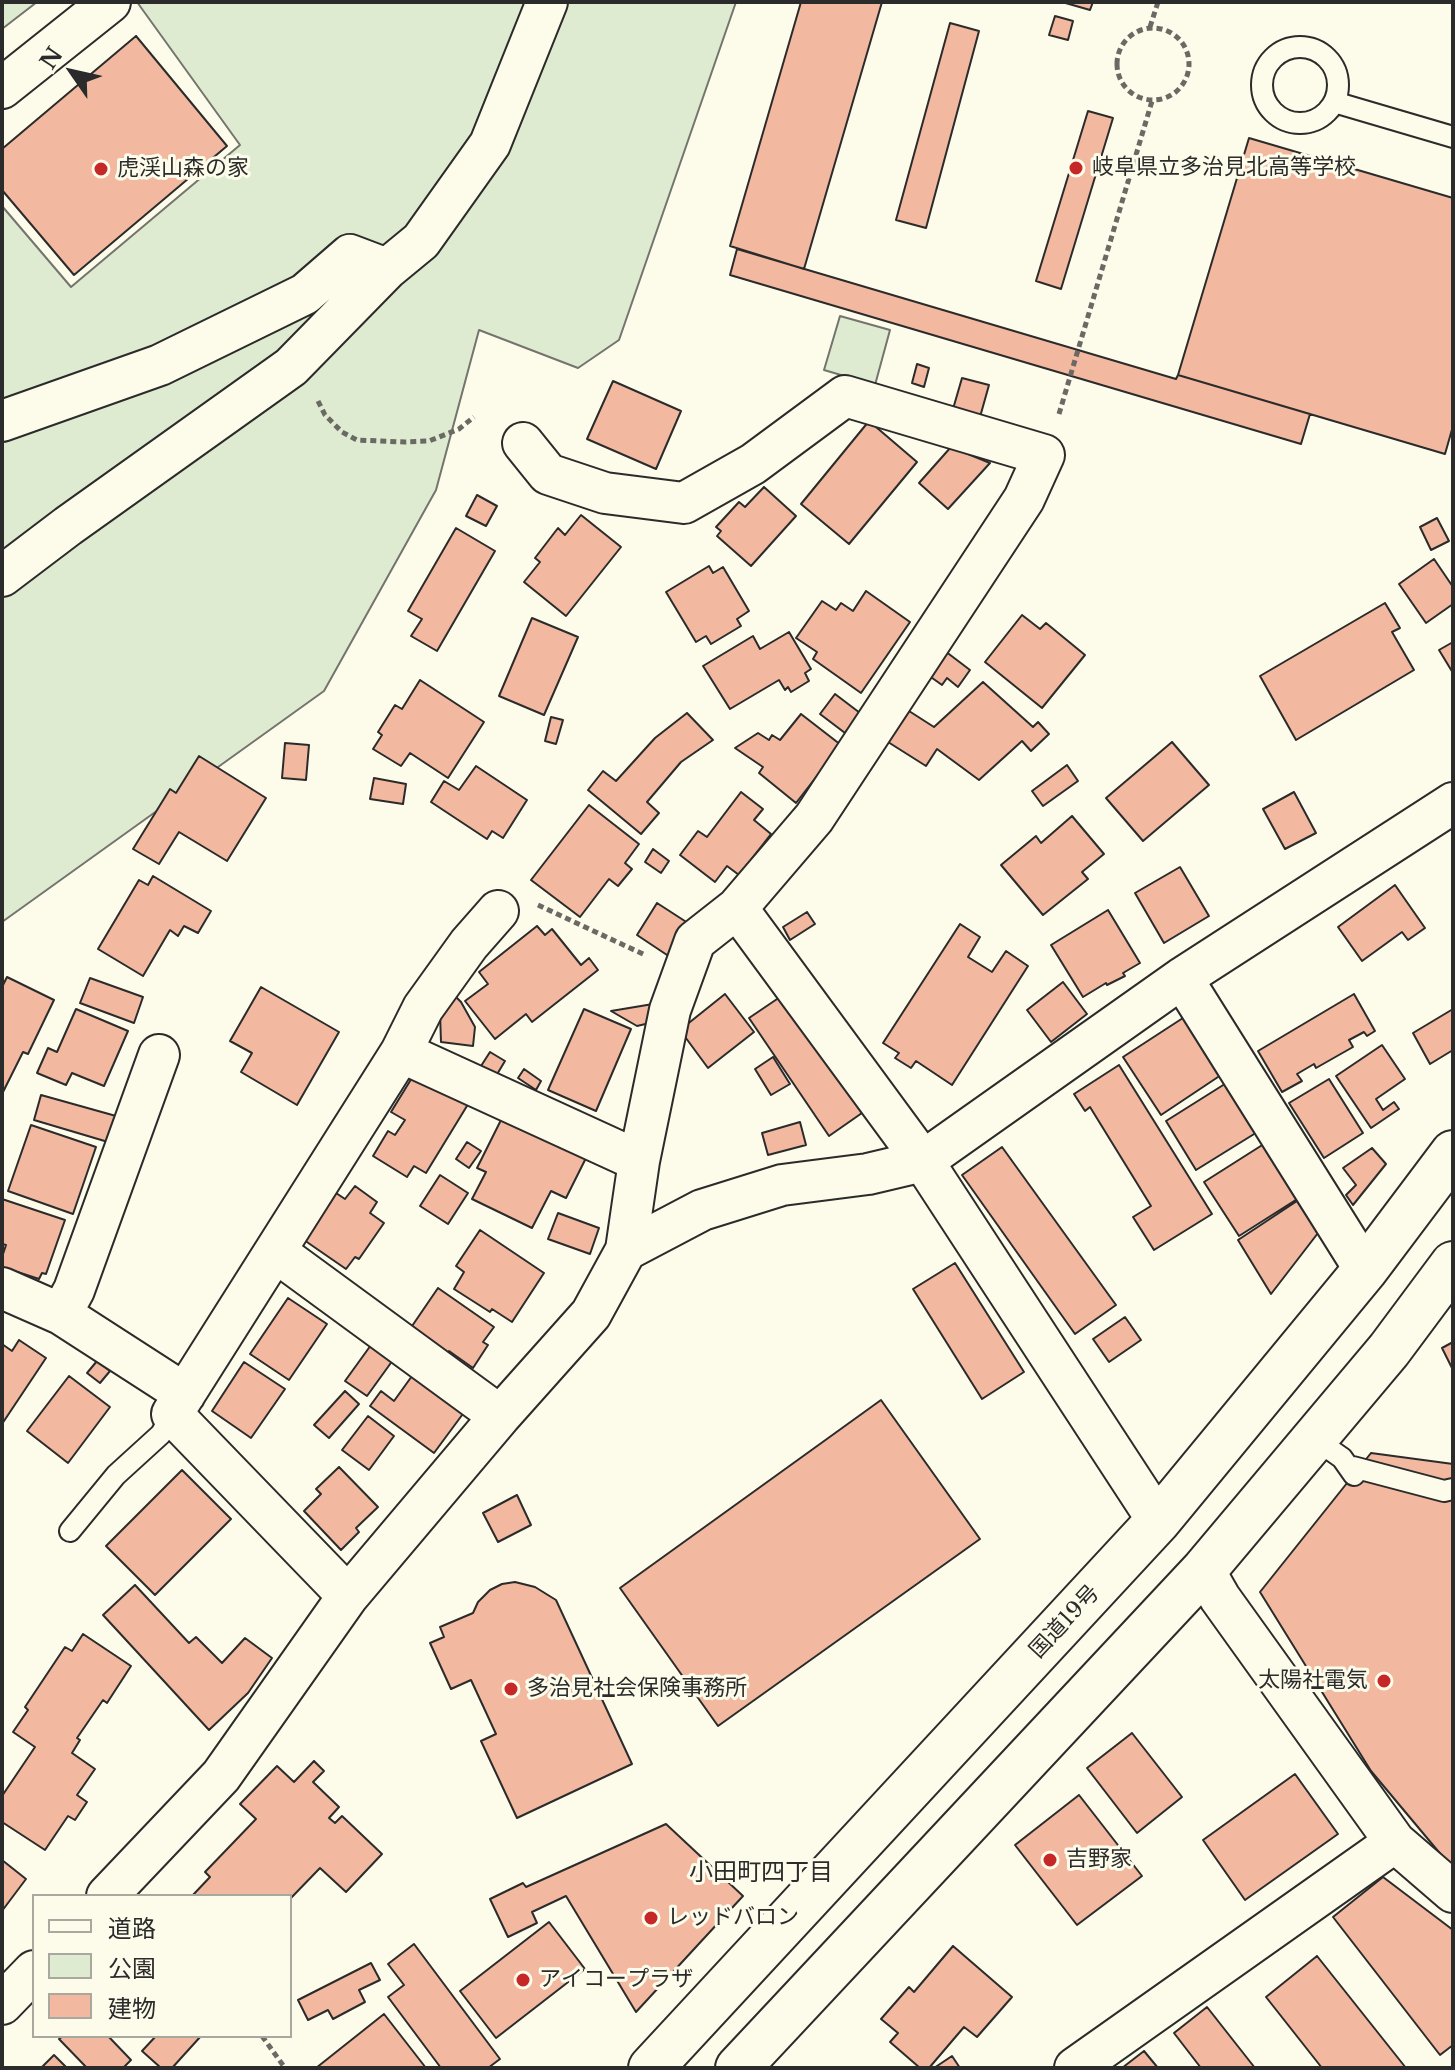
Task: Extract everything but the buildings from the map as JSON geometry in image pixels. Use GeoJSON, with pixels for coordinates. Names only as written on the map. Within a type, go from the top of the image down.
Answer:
{"type":"FeatureCollection","features":[{"type":"Feature","properties":{"kind":"highway","name":"国道19号"},"geometry":{"type":"LineString","coordinates":[[651,2068],[1158,1521],[1365,1270],[1453,1153]]}},
{"type":"Feature","properties":{"kind":"highway"},"geometry":{"type":"LineString","coordinates":[[738,2068],[1204,1570],[1389,1350],[1453,1264]]}},
{"type":"Feature","properties":{"kind":"street"},"geometry":{"type":"LineString","coordinates":[[2,88],[110,2]]}},
{"type":"Feature","properties":{"kind":"street"},"geometry":{"type":"LineString","coordinates":[[2,576],[291,367],[387,269],[421,241],[490,144],[547,2]]}},
{"type":"Feature","properties":{"kind":"street"},"geometry":{"type":"LineString","coordinates":[[2,421],[160,365],[305,294],[350,255],[387,269]]}},
{"type":"Feature","properties":{"kind":"street"},"geometry":{"type":"LineString","coordinates":[[109,1894],[221,1776],[348,1596],[591,1314],[626,1250],[639,1161],[670,1010],[695,941],[737,908],[814,818],[1024,499],[1044,455],[845,396],[753,464],[684,503],[605,493],[548,474],[523,443]]}},
{"type":"Feature","properties":{"kind":"street"},"geometry":{"type":"LineString","coordinates":[[626,1250],[702,1210],[782,1185],[868,1174],[923,1161],[1182,978],[1453,803]]}},
{"type":"Feature","properties":{"kind":"street"},"geometry":{"type":"LineString","coordinates":[[737,908],[923,1161],[1158,1521]]}},
{"type":"Feature","properties":{"kind":"street"},"geometry":{"type":"LineString","coordinates":[[178,1404],[401,1052],[423,1008],[469,944],[498,911]]}},
{"type":"Feature","properties":{"kind":"street"},"geometry":{"type":"LineString","coordinates":[[1182,978],[1365,1270]]}},
{"type":"Feature","properties":{"kind":"street"},"geometry":{"type":"LineString","coordinates":[[401,1052],[639,1161]]}},
{"type":"Feature","properties":{"kind":"street"},"geometry":{"type":"LineString","coordinates":[[61,1314],[74,1290],[159,1055]]}},
{"type":"Feature","properties":{"kind":"street"},"geometry":{"type":"LineString","coordinates":[[276,1252],[500,1416]]}},
{"type":"Feature","properties":{"kind":"street"},"geometry":{"type":"LineString","coordinates":[[2,1288],[61,1314],[178,1404],[348,1596]]}},
{"type":"Feature","properties":{"kind":"street"},"geometry":{"type":"LineString","coordinates":[[1204,1570],[1220,1598],[1395,1842],[1453,1892]]}},
{"type":"Feature","properties":{"kind":"street"},"geometry":{"type":"LineString","coordinates":[[1075,2068],[1395,1842]]}},
{"type":"Feature","properties":{"kind":"street"},"geometry":{"type":"LineString","coordinates":[[2,2004],[32,1973]]}},
{"type":"Feature","properties":{"kind":"lane"},"geometry":{"type":"LineString","coordinates":[[1334,102],[1453,137]]}},
{"type":"Feature","properties":{"kind":"lane"},"geometry":{"type":"LineString","coordinates":[[70,1531],[116,1475],[161,1434],[178,1404]]}},
{"type":"Feature","properties":{"kind":"lane"},"geometry":{"type":"LineString","coordinates":[[1315,1439],[1342,1458],[1354,1475],[1353,1467],[1444,1491],[1453,1489]]}},
{"type":"Feature","properties":{"kind":"path"},"geometry":{"type":"LineString","coordinates":[[1150,27],[1158,2]]}},
{"type":"Feature","properties":{"kind":"path"},"geometry":{"type":"LineString","coordinates":[[1150,27],[1172,33],[1181,42],[1189,64],[1181,87],[1172,95],[1152,101],[1127,90],[1116,69],[1121,46],[1128,37],[1150,27]]}},
{"type":"Feature","properties":{"kind":"path"},"geometry":{"type":"LineString","coordinates":[[1044,455],[1066,394],[1152,101]]}},
{"type":"Feature","properties":{"kind":"path"},"geometry":{"type":"LineString","coordinates":[[306,350],[307,378],[325,415],[342,432],[357,440],[429,441],[459,429],[474,417]]}},
{"type":"Feature","properties":{"kind":"path"},"geometry":{"type":"LineString","coordinates":[[498,911],[524,898],[684,972]]}},
{"type":"Feature","properties":{"kind":"path"},"geometry":{"type":"LineString","coordinates":[[263,2038],[285,2068]]}},
{"type":"Feature","properties":{"kind":"green space"},"geometry":{"type":"Polygon","coordinates":[[[2,2],[37,2],[2,29],[2,2]]]}},
{"type":"Feature","properties":{"kind":"green space"},"geometry":{"type":"Polygon","coordinates":[[[137,2],[736,2],[619,340],[578,368],[479,330],[436,490],[324,691],[2,922],[2,206],[71,287],[240,145],[137,2]]]}},
{"type":"Feature","properties":{"kind":"green space"},"geometry":{"type":"Polygon","coordinates":[[[840,316],[890,330],[875,385],[824,370],[840,316]]]}},
{"type":"Feature","properties":{"kind":"place","name":"岐阜県立多治見北高等学校"},"geometry":{"type":"Point","coordinates":[1076,168]}},
{"type":"Feature","properties":{"kind":"place","name":"虎渓山森の家"},"geometry":{"type":"Point","coordinates":[101,169]}},
{"type":"Feature","properties":{"kind":"place","name":"太陽社電気"},"geometry":{"type":"Point","coordinates":[1384,1681]}},
{"type":"Feature","properties":{"kind":"place","name":"多治見社会保険事務所"},"geometry":{"type":"Point","coordinates":[511,1689]}},
{"type":"Feature","properties":{"kind":"place","name":"吉野家"},"geometry":{"type":"Point","coordinates":[1050,1860]}},
{"type":"Feature","properties":{"kind":"place","name":"レッドバロン"},"geometry":{"type":"Point","coordinates":[651,1918]}},
{"type":"Feature","properties":{"kind":"place","name":"アイコープラザ"},"geometry":{"type":"Point","coordinates":[523,1980]}},
{"type":"Feature","properties":{"kind":"district","name":"小田町四丁目"},"geometry":{"type":"Point","coordinates":[761,1873]}}]}
